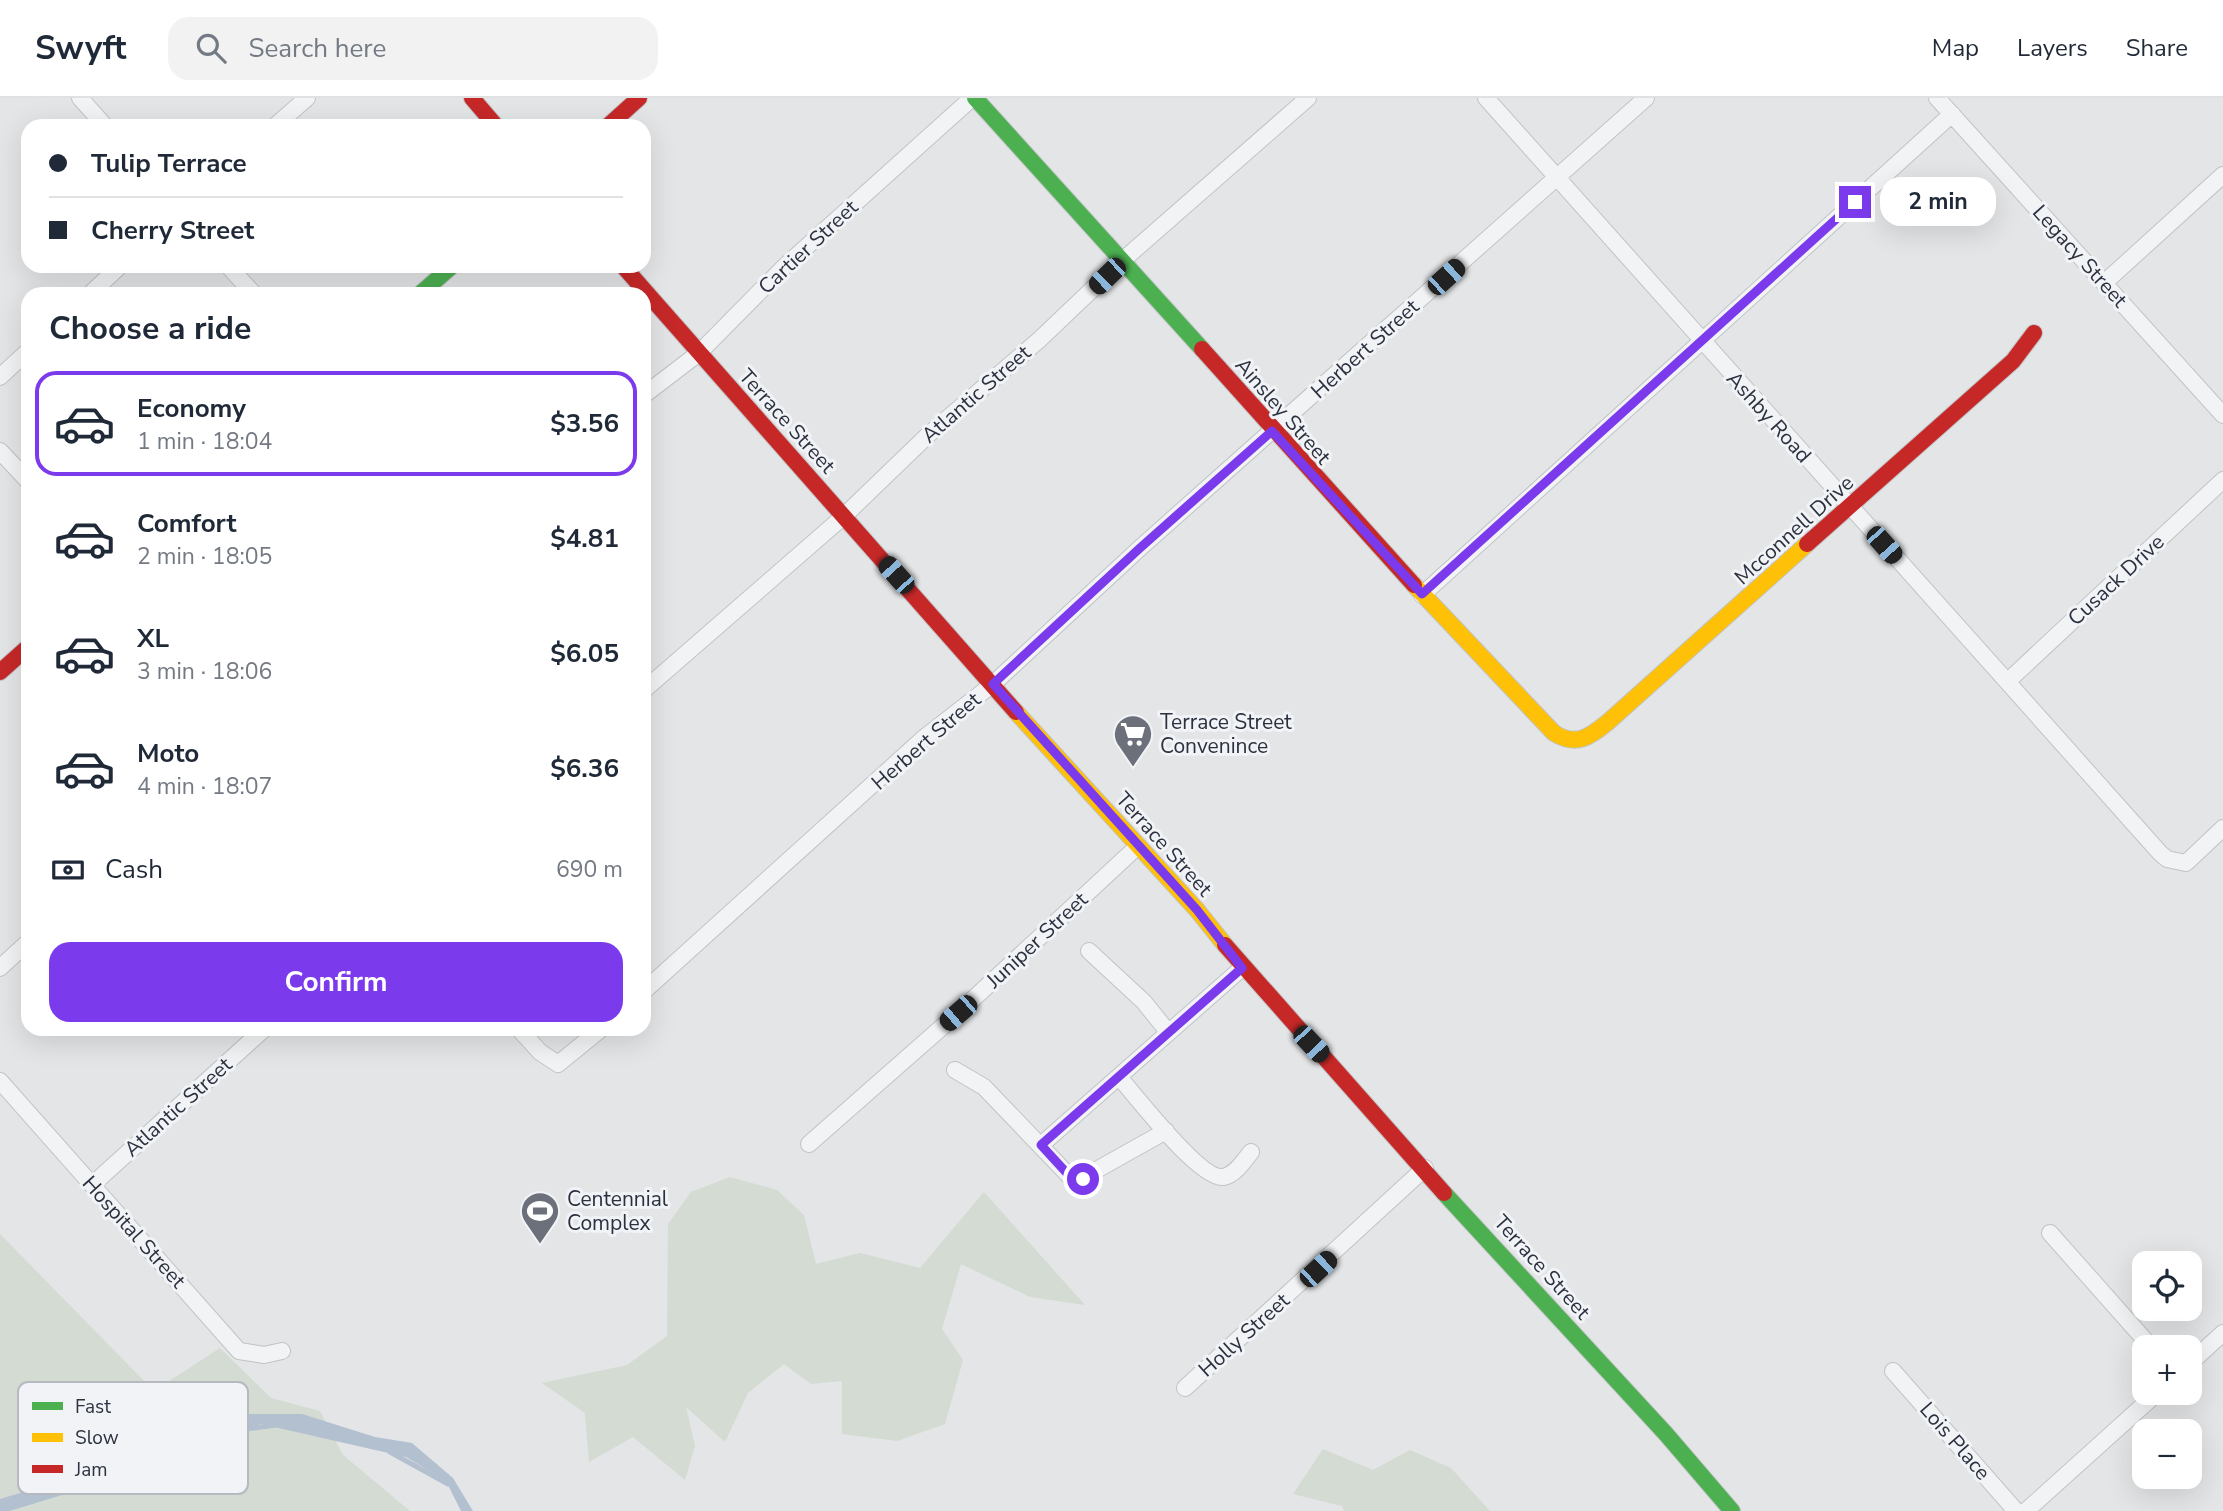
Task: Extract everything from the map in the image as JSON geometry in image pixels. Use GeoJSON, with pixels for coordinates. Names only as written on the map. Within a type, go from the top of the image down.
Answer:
{"type":"FeatureCollection","features":[{"type":"Feature","properties":{"kind":"street"},"geometry":{"type":"LineString","coordinates":[[80,98],[99,119]]}},
{"type":"Feature","properties":{"kind":"street"},"geometry":{"type":"LineString","coordinates":[[283,119],[307,98]]}},
{"type":"Feature","properties":{"kind":"street"},"geometry":{"type":"LineString","coordinates":[[472,98],[490,119]]}},
{"type":"Feature","properties":{"kind":"street"},"geometry":{"type":"LineString","coordinates":[[616,119],[639,98]]}},
{"type":"Feature","properties":{"kind":"street","name":"Ainsley Street"},"geometry":{"type":"LineString","coordinates":[[973,98],[1123,260],[1272,431],[1422,594],[1554,733],[1570,741]]}},
{"type":"Feature","properties":{"kind":"street","name":"Cartier Street"},"geometry":{"type":"LineString","coordinates":[[651,390],[699,353],[784,267],[973,98]]}},
{"type":"Feature","properties":{"kind":"street","name":"Atlantic Street"},"geometry":{"type":"LineString","coordinates":[[651,684],[844,516],[928,435],[1040,340],[1123,260],[1308,98]]}},
{"type":"Feature","properties":{"kind":"street","name":"Ashby Road"},"geometry":{"type":"LineString","coordinates":[[1486,98],[2167,859],[2186,863],[2223,828]]}},
{"type":"Feature","properties":{"kind":"street","name":"Herbert Street"},"geometry":{"type":"LineString","coordinates":[[651,985],[925,737],[993,684],[1140,548],[1646,98]]}},
{"type":"Feature","properties":{"kind":"street","name":"Legacy Street"},"geometry":{"type":"LineString","coordinates":[[1937,98],[2223,415]]}},
{"type":"Feature","properties":{"kind":"street"},"geometry":{"type":"LineString","coordinates":[[1422,594],[1952,114]]}},
{"type":"Feature","properties":{"kind":"street"},"geometry":{"type":"LineString","coordinates":[[2104,283],[2223,174]]}},
{"type":"Feature","properties":{"kind":"street"},"geometry":{"type":"LineString","coordinates":[[98,287],[112,273]]}},
{"type":"Feature","properties":{"kind":"street"},"geometry":{"type":"LineString","coordinates":[[234,273],[248,287]]}},
{"type":"Feature","properties":{"kind":"street"},"geometry":{"type":"LineString","coordinates":[[428,287],[444,273]]}},
{"type":"Feature","properties":{"kind":"street","name":"Terrace Street"},"geometry":{"type":"LineString","coordinates":[[629,273],[641,287]]}},
{"type":"Feature","properties":{"kind":"street","name":"Terrace Street"},"geometry":{"type":"LineString","coordinates":[[651,298],[1197,910],[1242,968],[1616,1383],[1666,1434],[1732,1511]]}},
{"type":"Feature","properties":{"kind":"street","name":"Mcconnell Drive"},"geometry":{"type":"LineString","coordinates":[[1570,741],[1587,740],[1601,729],[2019,355],[2034,333]]}},
{"type":"Feature","properties":{"kind":"street"},"geometry":{"type":"LineString","coordinates":[[0,377],[21,358]]}},
{"type":"Feature","properties":{"kind":"street"},"geometry":{"type":"LineString","coordinates":[[0,451],[21,474]]}},
{"type":"Feature","properties":{"kind":"street","name":"Cusack Drive"},"geometry":{"type":"LineString","coordinates":[[2008,681],[2223,480]]}},
{"type":"Feature","properties":{"kind":"street"},"geometry":{"type":"LineString","coordinates":[[0,671],[21,653]]}},
{"type":"Feature","properties":{"kind":"street","name":"Juniper Street"},"geometry":{"type":"LineString","coordinates":[[809,1144],[958,1013],[1138,846]]}},
{"type":"Feature","properties":{"kind":"street"},"geometry":{"type":"LineString","coordinates":[[0,968],[21,948]]}},
{"type":"Feature","properties":{"kind":"street"},"geometry":{"type":"LineString","coordinates":[[1089,951],[1144,1002],[1168,1032]]}},
{"type":"Feature","properties":{"kind":"street"},"geometry":{"type":"LineString","coordinates":[[1041,1145],[1242,968]]}},
{"type":"Feature","properties":{"kind":"street","name":"Atlantic Street"},"geometry":{"type":"LineString","coordinates":[[92,1185],[256,1036]]}},
{"type":"Feature","properties":{"kind":"street"},"geometry":{"type":"LineString","coordinates":[[526,1036],[552,1062],[563,1062],[593,1036]]}},
{"type":"Feature","properties":{"kind":"street"},"geometry":{"type":"LineString","coordinates":[[955,1070],[984,1087],[1075,1182],[1166,1131]]}},
{"type":"Feature","properties":{"kind":"street"},"geometry":{"type":"LineString","coordinates":[[1119,1077],[1166,1131],[1206,1171],[1220,1177],[1236,1169],[1251,1152]]}},
{"type":"Feature","properties":{"kind":"street","name":"Hospital Street"},"geometry":{"type":"LineString","coordinates":[[0,1081],[239,1351],[264,1355],[282,1352]]}},
{"type":"Feature","properties":{"kind":"street","name":"Holly Street"},"geometry":{"type":"LineString","coordinates":[[1185,1388],[1425,1168]]}},
{"type":"Feature","properties":{"kind":"street"},"geometry":{"type":"LineString","coordinates":[[2050,1233],[2140,1335]]}},
{"type":"Feature","properties":{"kind":"street"},"geometry":{"type":"LineString","coordinates":[[2202,1352],[2223,1333]]}},
{"type":"Feature","properties":{"kind":"street","name":"Lois Place"},"geometry":{"type":"LineString","coordinates":[[1893,1371],[2017,1511]]}},
{"type":"Feature","properties":{"kind":"street"},"geometry":{"type":"LineString","coordinates":[[2026,1511],[2144,1405]]}},
{"type":"Feature","properties":{"kind":"shaded area"},"geometry":{"type":"Polygon","coordinates":[[[730,1177],[777,1190],[804,1215],[816,1264],[860,1253],[920,1268],[984,1192],[1085,1305],[1030,1297],[961,1264],[942,1329],[963,1360],[945,1424],[897,1441],[842,1434],[842,1381],[811,1384],[784,1364],[748,1393],[725,1442],[686,1407],[695,1446],[685,1480],[633,1437],[589,1462],[585,1413],[542,1383],[627,1365],[667,1336],[668,1224],[691,1192],[730,1177]]]}},
{"type":"Feature","properties":{"kind":"shaded area"},"geometry":{"type":"Polygon","coordinates":[[[0,1234],[145,1382],[18,1382],[18,1494],[248,1494],[248,1382],[168,1382],[220,1348],[271,1398],[320,1411],[343,1455],[410,1511],[0,1511],[0,1234]]]}},
{"type":"Feature","properties":{"kind":"shaded area"},"geometry":{"type":"Polygon","coordinates":[[[1323,1449],[1373,1470],[1410,1450],[1451,1468],[1490,1511],[1344,1511],[1342,1506],[1293,1494],[1323,1449]]]}},
{"type":"Feature","properties":{"kind":"water"},"geometry":{"type":"Polygon","coordinates":[[[302,1414],[375,1437],[412,1443],[453,1478],[473,1511],[461,1511],[446,1481],[406,1457],[261,1424],[248,1429],[248,1415],[302,1414]]]}},
{"type":"Feature","properties":{"kind":"water"},"geometry":{"type":"Polygon","coordinates":[[[18,1494],[56,1494],[0,1510],[0,1499],[18,1494]]]}},
{"type":"Feature","properties":{"kind":"waterway"},"geometry":{"type":"LineString","coordinates":[[248,1429],[276,1425]]}},
{"type":"Feature","properties":{"kind":"waterway"},"geometry":{"type":"LineString","coordinates":[[390,1452],[448,1484]]}},
{"type":"Feature","properties":{"kind":"waterway"},"geometry":{"type":"LineString","coordinates":[[1,1511],[57,1494]]}},
{"type":"Feature","properties":{"kind":"traffic: fast"},"geometry":{"type":"LineString","coordinates":[[975,98],[1202,349]]}},
{"type":"Feature","properties":{"kind":"traffic: fast"},"geometry":{"type":"LineString","coordinates":[[428,287],[444,273]]}},
{"type":"Feature","properties":{"kind":"traffic: fast"},"geometry":{"type":"LineString","coordinates":[[1444,1193],[1666,1434],[1732,1511]]}},
{"type":"Feature","properties":{"kind":"traffic: slow"},"geometry":{"type":"LineString","coordinates":[[1414,585],[1554,733],[1576,740],[1589,736],[1608,722],[1807,544]]}},
{"type":"Feature","properties":{"kind":"traffic: slow"},"geometry":{"type":"LineString","coordinates":[[1016,712],[1197,910],[1225,945]]}},
{"type":"Feature","properties":{"kind":"traffic: jam"},"geometry":{"type":"LineString","coordinates":[[472,98],[490,119]]}},
{"type":"Feature","properties":{"kind":"traffic: jam"},"geometry":{"type":"LineString","coordinates":[[616,119],[639,98]]}},
{"type":"Feature","properties":{"kind":"traffic: jam"},"geometry":{"type":"LineString","coordinates":[[629,273],[642,287]]}},
{"type":"Feature","properties":{"kind":"traffic: jam"},"geometry":{"type":"LineString","coordinates":[[651,298],[1016,712]]}},
{"type":"Feature","properties":{"kind":"traffic: jam"},"geometry":{"type":"LineString","coordinates":[[1807,544],[2013,361],[2034,333]]}},
{"type":"Feature","properties":{"kind":"traffic: jam"},"geometry":{"type":"LineString","coordinates":[[1202,349],[1414,585]]}},
{"type":"Feature","properties":{"kind":"traffic: jam"},"geometry":{"type":"LineString","coordinates":[[0,672],[21,653]]}},
{"type":"Feature","properties":{"kind":"traffic: jam"},"geometry":{"type":"LineString","coordinates":[[1225,945],[1444,1193]]}},
{"type":"Feature","properties":{"kind":"place","name":"Terrace Street Convenince"},"geometry":{"type":"Point","coordinates":[1133,768]}},
{"type":"Feature","properties":{"kind":"place","name":"Centennial Complex"},"geometry":{"type":"Point","coordinates":[540,1245]}},
{"type":"Feature","properties":{"kind":"route"},"geometry":{"type":"LineString","coordinates":[[1083,1179],[1075,1182],[1041,1145],[1242,968],[1197,910],[993,684],[1272,431],[1422,594],[1855,202]]}}]}
